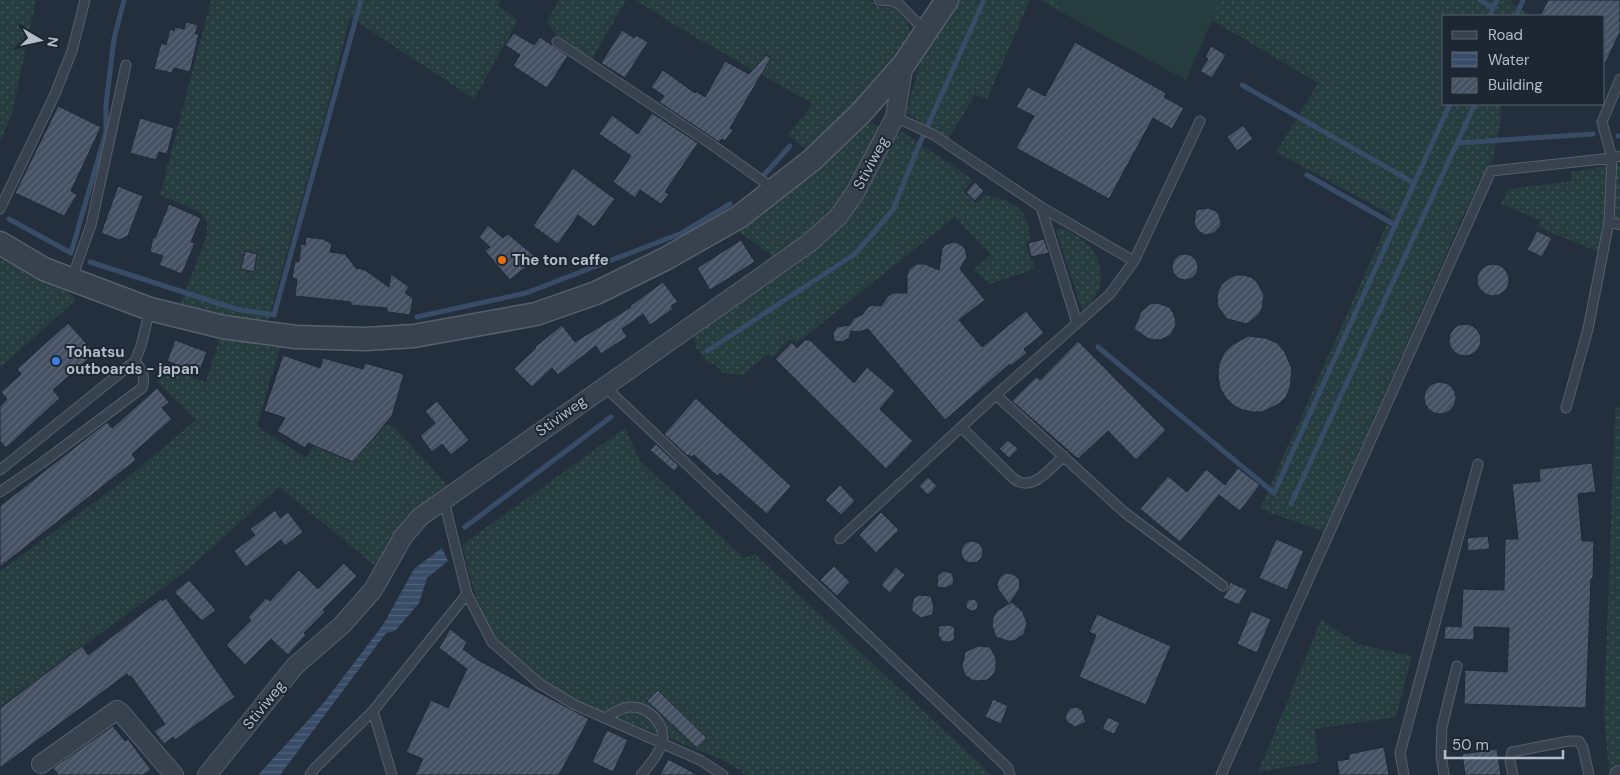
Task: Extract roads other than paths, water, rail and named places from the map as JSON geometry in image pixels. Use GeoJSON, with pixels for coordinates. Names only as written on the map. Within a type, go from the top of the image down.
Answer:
{"type":"FeatureCollection","features":[{"type":"Feature","properties":{"kind":"street"},"geometry":{"type":"LineString","coordinates":[[0,243],[44,270],[150,309],[223,327],[296,337],[366,339],[414,336],[536,314],[596,293],[664,259],[739,217],[812,160],[860,114],[904,64],[947,0]]}},
{"type":"Feature","properties":{"kind":"street","name":"Stiviweg"},"geometry":{"type":"LineString","coordinates":[[207,775],[295,666],[342,625],[373,590],[403,537],[420,517],[603,386],[809,243],[838,217],[855,193],[895,117],[904,64]]}},
{"type":"Feature","properties":{"kind":"street"},"geometry":{"type":"LineString","coordinates":[[41,764],[117,710],[121,712],[174,775]]}},
{"type":"Feature","properties":{"kind":"lane"},"geometry":{"type":"LineString","coordinates":[[0,209],[55,94],[72,51],[85,0]]}},
{"type":"Feature","properties":{"kind":"lane"},"geometry":{"type":"LineString","coordinates":[[879,0],[899,4],[926,32]]}},
{"type":"Feature","properties":{"kind":"lane"},"geometry":{"type":"LineString","coordinates":[[557,42],[711,144],[774,189]]}},
{"type":"Feature","properties":{"kind":"lane"},"geometry":{"type":"LineString","coordinates":[[71,281],[90,225],[126,65]]}},
{"type":"Feature","properties":{"kind":"lane"},"geometry":{"type":"LineString","coordinates":[[1566,408],[1588,330],[1609,222],[1616,157],[1602,122],[1620,79]]}},
{"type":"Feature","properties":{"kind":"lane"},"geometry":{"type":"LineString","coordinates":[[895,117],[934,135],[1041,207],[1134,261]]}},
{"type":"Feature","properties":{"kind":"lane"},"geometry":{"type":"LineString","coordinates":[[840,539],[996,395],[1110,294],[1134,261],[1200,121]]}},
{"type":"Feature","properties":{"kind":"lane"},"geometry":{"type":"LineString","coordinates":[[1221,775],[1491,172],[1616,157]]}},
{"type":"Feature","properties":{"kind":"lane"},"geometry":{"type":"LineString","coordinates":[[1041,207],[1077,323]]}},
{"type":"Feature","properties":{"kind":"lane"},"geometry":{"type":"LineString","coordinates":[[1609,222],[1620,225]]}},
{"type":"Feature","properties":{"kind":"lane"},"geometry":{"type":"LineString","coordinates":[[0,470],[135,361],[142,346],[150,309]]}},
{"type":"Feature","properties":{"kind":"lane"},"geometry":{"type":"LineString","coordinates":[[0,492],[142,388],[144,383],[143,372],[135,361]]}},
{"type":"Feature","properties":{"kind":"lane"},"geometry":{"type":"LineString","coordinates":[[603,386],[1008,768],[1010,775]]}},
{"type":"Feature","properties":{"kind":"lane"},"geometry":{"type":"LineString","coordinates":[[996,395],[1124,512],[1223,586]]}},
{"type":"Feature","properties":{"kind":"lane"},"geometry":{"type":"LineString","coordinates":[[962,428],[1014,479],[1025,484],[1031,484],[1036,481],[1064,456]]}},
{"type":"Feature","properties":{"kind":"lane"},"geometry":{"type":"LineString","coordinates":[[1404,775],[1400,753],[1478,464]]}},
{"type":"Feature","properties":{"kind":"lane"},"geometry":{"type":"LineString","coordinates":[[444,501],[466,594],[492,642],[540,684],[575,705],[662,742],[700,760],[723,775]]}},
{"type":"Feature","properties":{"kind":"lane"},"geometry":{"type":"LineString","coordinates":[[310,775],[314,768],[373,711],[466,594]]}},
{"type":"Feature","properties":{"kind":"lane"},"geometry":{"type":"LineString","coordinates":[[1444,775],[1441,755],[1442,727],[1452,693],[1457,666]]}},
{"type":"Feature","properties":{"kind":"lane"},"geometry":{"type":"LineString","coordinates":[[605,718],[628,706],[646,711],[655,716],[661,730],[662,742],[652,763],[641,775]]}},
{"type":"Feature","properties":{"kind":"lane"},"geometry":{"type":"LineString","coordinates":[[373,711],[392,775]]}},
{"type":"Feature","properties":{"kind":"lane"},"geometry":{"type":"LineString","coordinates":[[1513,775],[1510,762],[1512,752],[1569,741],[1579,741],[1583,748],[1589,775]]}},
{"type":"Feature","properties":{"kind":"water"},"geometry":{"type":"Polygon","coordinates":[[[442,548],[448,561],[427,578],[419,603],[395,631],[386,633],[280,775],[258,775],[322,705],[383,625],[414,569],[442,548]]]}},
{"type":"Feature","properties":{"kind":"waterway"},"geometry":{"type":"LineString","coordinates":[[9,219],[71,253],[106,132],[106,105],[114,39],[124,0]]}},
{"type":"Feature","properties":{"kind":"waterway"},"geometry":{"type":"LineString","coordinates":[[90,262],[236,309],[274,315],[361,0]]}},
{"type":"Feature","properties":{"kind":"waterway"},"geometry":{"type":"LineString","coordinates":[[707,351],[855,254],[893,210],[919,145],[984,0]]}},
{"type":"Feature","properties":{"kind":"waterway"},"geometry":{"type":"LineString","coordinates":[[1480,0],[1493,8],[1497,0]]}},
{"type":"Feature","properties":{"kind":"waterway"},"geometry":{"type":"LineString","coordinates":[[1516,15],[1523,0]]}},
{"type":"Feature","properties":{"kind":"waterway"},"geometry":{"type":"LineString","coordinates":[[1490,15],[1493,8]]}},
{"type":"Feature","properties":{"kind":"waterway"},"geometry":{"type":"LineString","coordinates":[[1242,85],[1414,183]]}},
{"type":"Feature","properties":{"kind":"waterway"},"geometry":{"type":"LineString","coordinates":[[1098,347],[1274,493],[1450,105]]}},
{"type":"Feature","properties":{"kind":"waterway"},"geometry":{"type":"LineString","coordinates":[[1291,504],[1475,105]]}},
{"type":"Feature","properties":{"kind":"waterway"},"geometry":{"type":"LineString","coordinates":[[1457,143],[1593,134]]}},
{"type":"Feature","properties":{"kind":"waterway"},"geometry":{"type":"LineString","coordinates":[[763,176],[790,146]]}},
{"type":"Feature","properties":{"kind":"waterway"},"geometry":{"type":"LineString","coordinates":[[1307,175],[1395,225]]}},
{"type":"Feature","properties":{"kind":"waterway"},"geometry":{"type":"LineString","coordinates":[[417,317],[526,293],[682,233],[730,204]]}},
{"type":"Feature","properties":{"kind":"waterway"},"geometry":{"type":"LineString","coordinates":[[465,527],[611,417]]}},
{"type":"Feature","properties":{"kind":"place","name":"The ton caffe"},"geometry":{"type":"Point","coordinates":[502,260]}},
{"type":"Feature","properties":{"kind":"place","name":"Tohatsu outboards - japan"},"geometry":{"type":"Point","coordinates":[56,361]}}]}
